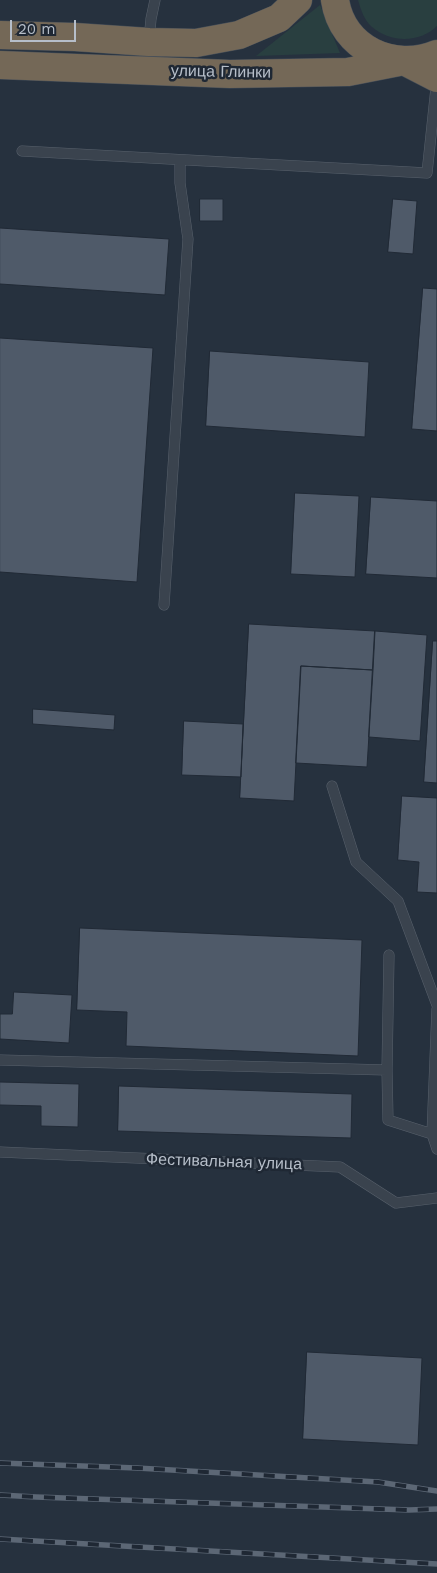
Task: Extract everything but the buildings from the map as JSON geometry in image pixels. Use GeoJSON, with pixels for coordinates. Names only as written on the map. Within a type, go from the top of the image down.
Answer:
{"type":"FeatureCollection","features":[{"type":"Feature","properties":{"kind":"highway"},"geometry":{"type":"LineString","coordinates":[[0,35],[196,43],[239,35],[280,18],[298,0]]}},
{"type":"Feature","properties":{"kind":"highway"},"geometry":{"type":"LineString","coordinates":[[335,0],[342,21],[353,38],[367,50],[385,58],[404,61],[437,78]]}},
{"type":"Feature","properties":{"kind":"highway"},"geometry":{"type":"LineString","coordinates":[[85,69],[87,39]]}},
{"type":"Feature","properties":{"kind":"highway","name":"улица Глинки"},"geometry":{"type":"LineString","coordinates":[[0,65],[230,74],[348,72],[404,61],[425,59],[437,54]]}},
{"type":"Feature","properties":{"kind":"lane"},"geometry":{"type":"LineString","coordinates":[[149,42],[155,0]]}},
{"type":"Feature","properties":{"kind":"lane"},"geometry":{"type":"LineString","coordinates":[[22,151],[427,173],[437,78]]}},
{"type":"Feature","properties":{"kind":"lane"},"geometry":{"type":"LineString","coordinates":[[164,605],[188,239],[180,183],[180,160]]}},
{"type":"Feature","properties":{"kind":"lane"},"geometry":{"type":"LineString","coordinates":[[332,786],[356,862],[398,901],[437,1005]]}},
{"type":"Feature","properties":{"kind":"lane"},"geometry":{"type":"LineString","coordinates":[[389,955],[388,1120],[432,1134]]}},
{"type":"Feature","properties":{"kind":"lane"},"geometry":{"type":"LineString","coordinates":[[437,1009],[432,1134],[437,1149]]}},
{"type":"Feature","properties":{"kind":"lane"},"geometry":{"type":"LineString","coordinates":[[0,1060],[387,1070]]}},
{"type":"Feature","properties":{"kind":"lane","name":"Фестивальная улица"},"geometry":{"type":"LineString","coordinates":[[0,1152],[340,1167],[396,1203],[437,1198]]}},
{"type":"Feature","properties":{"kind":"green space"},"geometry":{"type":"Polygon","coordinates":[[[358,0],[437,0],[437,26],[430,32],[414,38],[405,39],[388,36],[369,24],[363,15],[358,0]]]}},
{"type":"Feature","properties":{"kind":"green space"},"geometry":{"type":"Polygon","coordinates":[[[320,5],[340,53],[256,56],[320,5]]]}},
{"type":"Feature","properties":{"kind":"railway"},"geometry":{"type":"LineString","coordinates":[[0,1463],[137,1468],[378,1482],[437,1491]]}},
{"type":"Feature","properties":{"kind":"railway"},"geometry":{"type":"LineString","coordinates":[[0,1495],[409,1510],[437,1509]]}},
{"type":"Feature","properties":{"kind":"railway"},"geometry":{"type":"LineString","coordinates":[[0,1539],[437,1564]]}}]}
